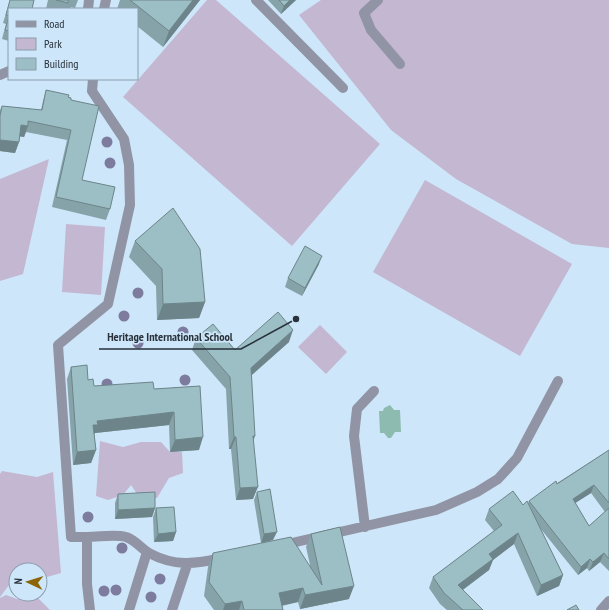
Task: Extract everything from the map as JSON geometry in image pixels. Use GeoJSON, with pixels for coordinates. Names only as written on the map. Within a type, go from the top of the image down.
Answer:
{"type":"FeatureCollection","features":[{"type":"Feature","properties":{"kind":"street"},"geometry":{"type":"LineString","coordinates":[[256,0],[343,88]]}},
{"type":"Feature","properties":{"kind":"street"},"geometry":{"type":"LineString","coordinates":[[378,0],[364,13],[371,30],[400,64]]}},
{"type":"Feature","properties":{"kind":"street"},"geometry":{"type":"LineString","coordinates":[[93,80],[92,91],[124,139],[129,165],[130,205],[108,304],[58,345],[71,537],[110,535],[126,537],[138,542],[147,552],[162,559],[187,565],[232,556]]}},
{"type":"Feature","properties":{"kind":"street"},"geometry":{"type":"LineString","coordinates":[[276,547],[436,510],[477,492],[498,479],[518,458],[558,381]]}},
{"type":"Feature","properties":{"kind":"street"},"geometry":{"type":"LineString","coordinates":[[365,527],[354,436],[357,409],[374,391]]}},
{"type":"Feature","properties":{"kind":"street"},"geometry":{"type":"LineString","coordinates":[[87,537],[87,584],[90,610]]}},
{"type":"Feature","properties":{"kind":"street"},"geometry":{"type":"LineString","coordinates":[[129,610],[147,552]]}},
{"type":"Feature","properties":{"kind":"street"},"geometry":{"type":"LineString","coordinates":[[172,610],[187,565]]}},
{"type":"Feature","properties":{"kind":"street"},"geometry":{"type":"LineString","coordinates":[[602,610],[609,601]]}},
{"type":"Feature","properties":{"kind":"green space"},"geometry":{"type":"Polygon","coordinates":[[[207,0],[216,0],[380,144],[292,246],[123,97],[207,0]]]}},
{"type":"Feature","properties":{"kind":"green space"},"geometry":{"type":"Polygon","coordinates":[[[321,0],[609,0],[609,248],[572,244],[456,179],[391,130],[299,15],[321,0]]]}},
{"type":"Feature","properties":{"kind":"green space"},"geometry":{"type":"Polygon","coordinates":[[[49,159],[23,274],[0,281],[0,179],[49,159]]]}},
{"type":"Feature","properties":{"kind":"green space"},"geometry":{"type":"Polygon","coordinates":[[[425,180],[572,264],[520,356],[373,272],[425,180]]]}},
{"type":"Feature","properties":{"kind":"green space"},"geometry":{"type":"Polygon","coordinates":[[[66,224],[105,227],[101,295],[62,292],[66,224]]]}},
{"type":"Feature","properties":{"kind":"green space"},"geometry":{"type":"Polygon","coordinates":[[[320,325],[347,352],[326,374],[298,347],[320,325]]]}},
{"type":"Feature","properties":{"kind":"green space"},"geometry":{"type":"Polygon","coordinates":[[[100,441],[123,447],[141,442],[161,442],[170,452],[182,452],[183,473],[169,478],[157,498],[139,497],[131,485],[123,495],[108,500],[96,496],[100,441]]]}},
{"type":"Feature","properties":{"kind":"green space"},"geometry":{"type":"Polygon","coordinates":[[[2,471],[37,477],[53,472],[61,573],[48,577],[48,562],[8,562],[8,586],[0,597],[0,474],[2,471]]]}},
{"type":"Feature","properties":{"kind":"green space"},"geometry":{"type":"Polygon","coordinates":[[[6,595],[8,596],[8,602],[42,602],[50,610],[0,610],[0,598],[6,595]]]}},
{"type":"Feature","properties":{"kind":"shaded area"},"geometry":{"type":"Polygon","coordinates":[[[390,405],[394,410],[400,410],[401,432],[395,432],[391,438],[388,438],[384,433],[380,433],[379,411],[383,411],[384,408],[390,405]]]}},
{"type":"Feature","properties":{"kind":"building"},"geometry":{"type":"Polygon","coordinates":[[[10,0],[34,0],[32,8],[8,8],[8,16],[6,15],[10,0]]]}},
{"type":"Feature","properties":{"kind":"building"},"geometry":{"type":"Polygon","coordinates":[[[56,0],[68,0],[68,3],[56,0]]]}},
{"type":"Feature","properties":{"kind":"building"},"geometry":{"type":"Polygon","coordinates":[[[130,0],[193,0],[169,31],[130,0]]]}},
{"type":"Feature","properties":{"kind":"building"},"geometry":{"type":"Polygon","coordinates":[[[279,0],[290,0],[284,6],[279,0]]]}},
{"type":"Feature","properties":{"kind":"building"},"geometry":{"type":"Polygon","coordinates":[[[8,20],[8,31],[5,30],[8,20]]]}},
{"type":"Feature","properties":{"kind":"building"},"geometry":{"type":"Polygon","coordinates":[[[46,90],[69,95],[68,97],[71,98],[71,100],[99,106],[82,180],[115,187],[110,209],[56,197],[71,130],[28,121],[28,126],[21,125],[19,142],[0,140],[0,116],[2,106],[42,110],[46,90]]]}},
{"type":"Feature","properties":{"kind":"building"},"geometry":{"type":"Polygon","coordinates":[[[173,208],[200,249],[205,302],[163,304],[162,269],[135,241],[173,208]]]}},
{"type":"Feature","properties":{"kind":"building"},"geometry":{"type":"Polygon","coordinates":[[[305,246],[322,256],[305,288],[288,278],[305,246]]]}},
{"type":"Feature","properties":{"kind":"building"},"geometry":{"type":"Polygon","coordinates":[[[278,312],[293,330],[251,368],[255,436],[253,436],[258,487],[240,488],[236,437],[234,437],[230,377],[196,338],[213,324],[235,350],[278,312]]]}},
{"type":"Feature","properties":{"kind":"building"},"geometry":{"type":"Polygon","coordinates":[[[87,365],[88,380],[93,379],[94,386],[153,382],[154,389],[200,386],[203,437],[175,440],[174,412],[97,421],[98,425],[93,425],[96,450],[77,452],[71,367],[87,365]]]}},
{"type":"Feature","properties":{"kind":"building"},"geometry":{"type":"Polygon","coordinates":[[[609,450],[609,503],[594,485],[573,499],[589,526],[609,508],[609,559],[604,553],[593,562],[590,559],[581,567],[529,501],[556,481],[557,484],[609,450]]]}},
{"type":"Feature","properties":{"kind":"building"},"geometry":{"type":"Polygon","coordinates":[[[270,489],[277,532],[264,534],[257,492],[270,489]]]}},
{"type":"Feature","properties":{"kind":"building"},"geometry":{"type":"Polygon","coordinates":[[[513,491],[523,505],[527,501],[563,575],[541,585],[518,533],[489,554],[493,559],[458,585],[483,610],[463,610],[444,593],[433,577],[502,525],[489,509],[513,491]]]}},
{"type":"Feature","properties":{"kind":"building"},"geometry":{"type":"Polygon","coordinates":[[[155,492],[155,508],[118,510],[118,494],[155,492]]]}},
{"type":"Feature","properties":{"kind":"building"},"geometry":{"type":"Polygon","coordinates":[[[174,507],[176,532],[158,534],[156,508],[174,507]]]}},
{"type":"Feature","properties":{"kind":"building"},"geometry":{"type":"Polygon","coordinates":[[[340,527],[354,586],[305,595],[303,588],[279,593],[283,610],[244,610],[242,601],[225,604],[209,582],[213,553],[291,537],[322,585],[311,534],[340,527]]]}},
{"type":"Feature","properties":{"kind":"building"},"geometry":{"type":"Polygon","coordinates":[[[576,605],[579,610],[567,610],[576,605]]]}},
{"type":"Feature","properties":{"kind":"place","name":"Heritage International School"},"geometry":{"type":"Point","coordinates":[296,319]}}]}
